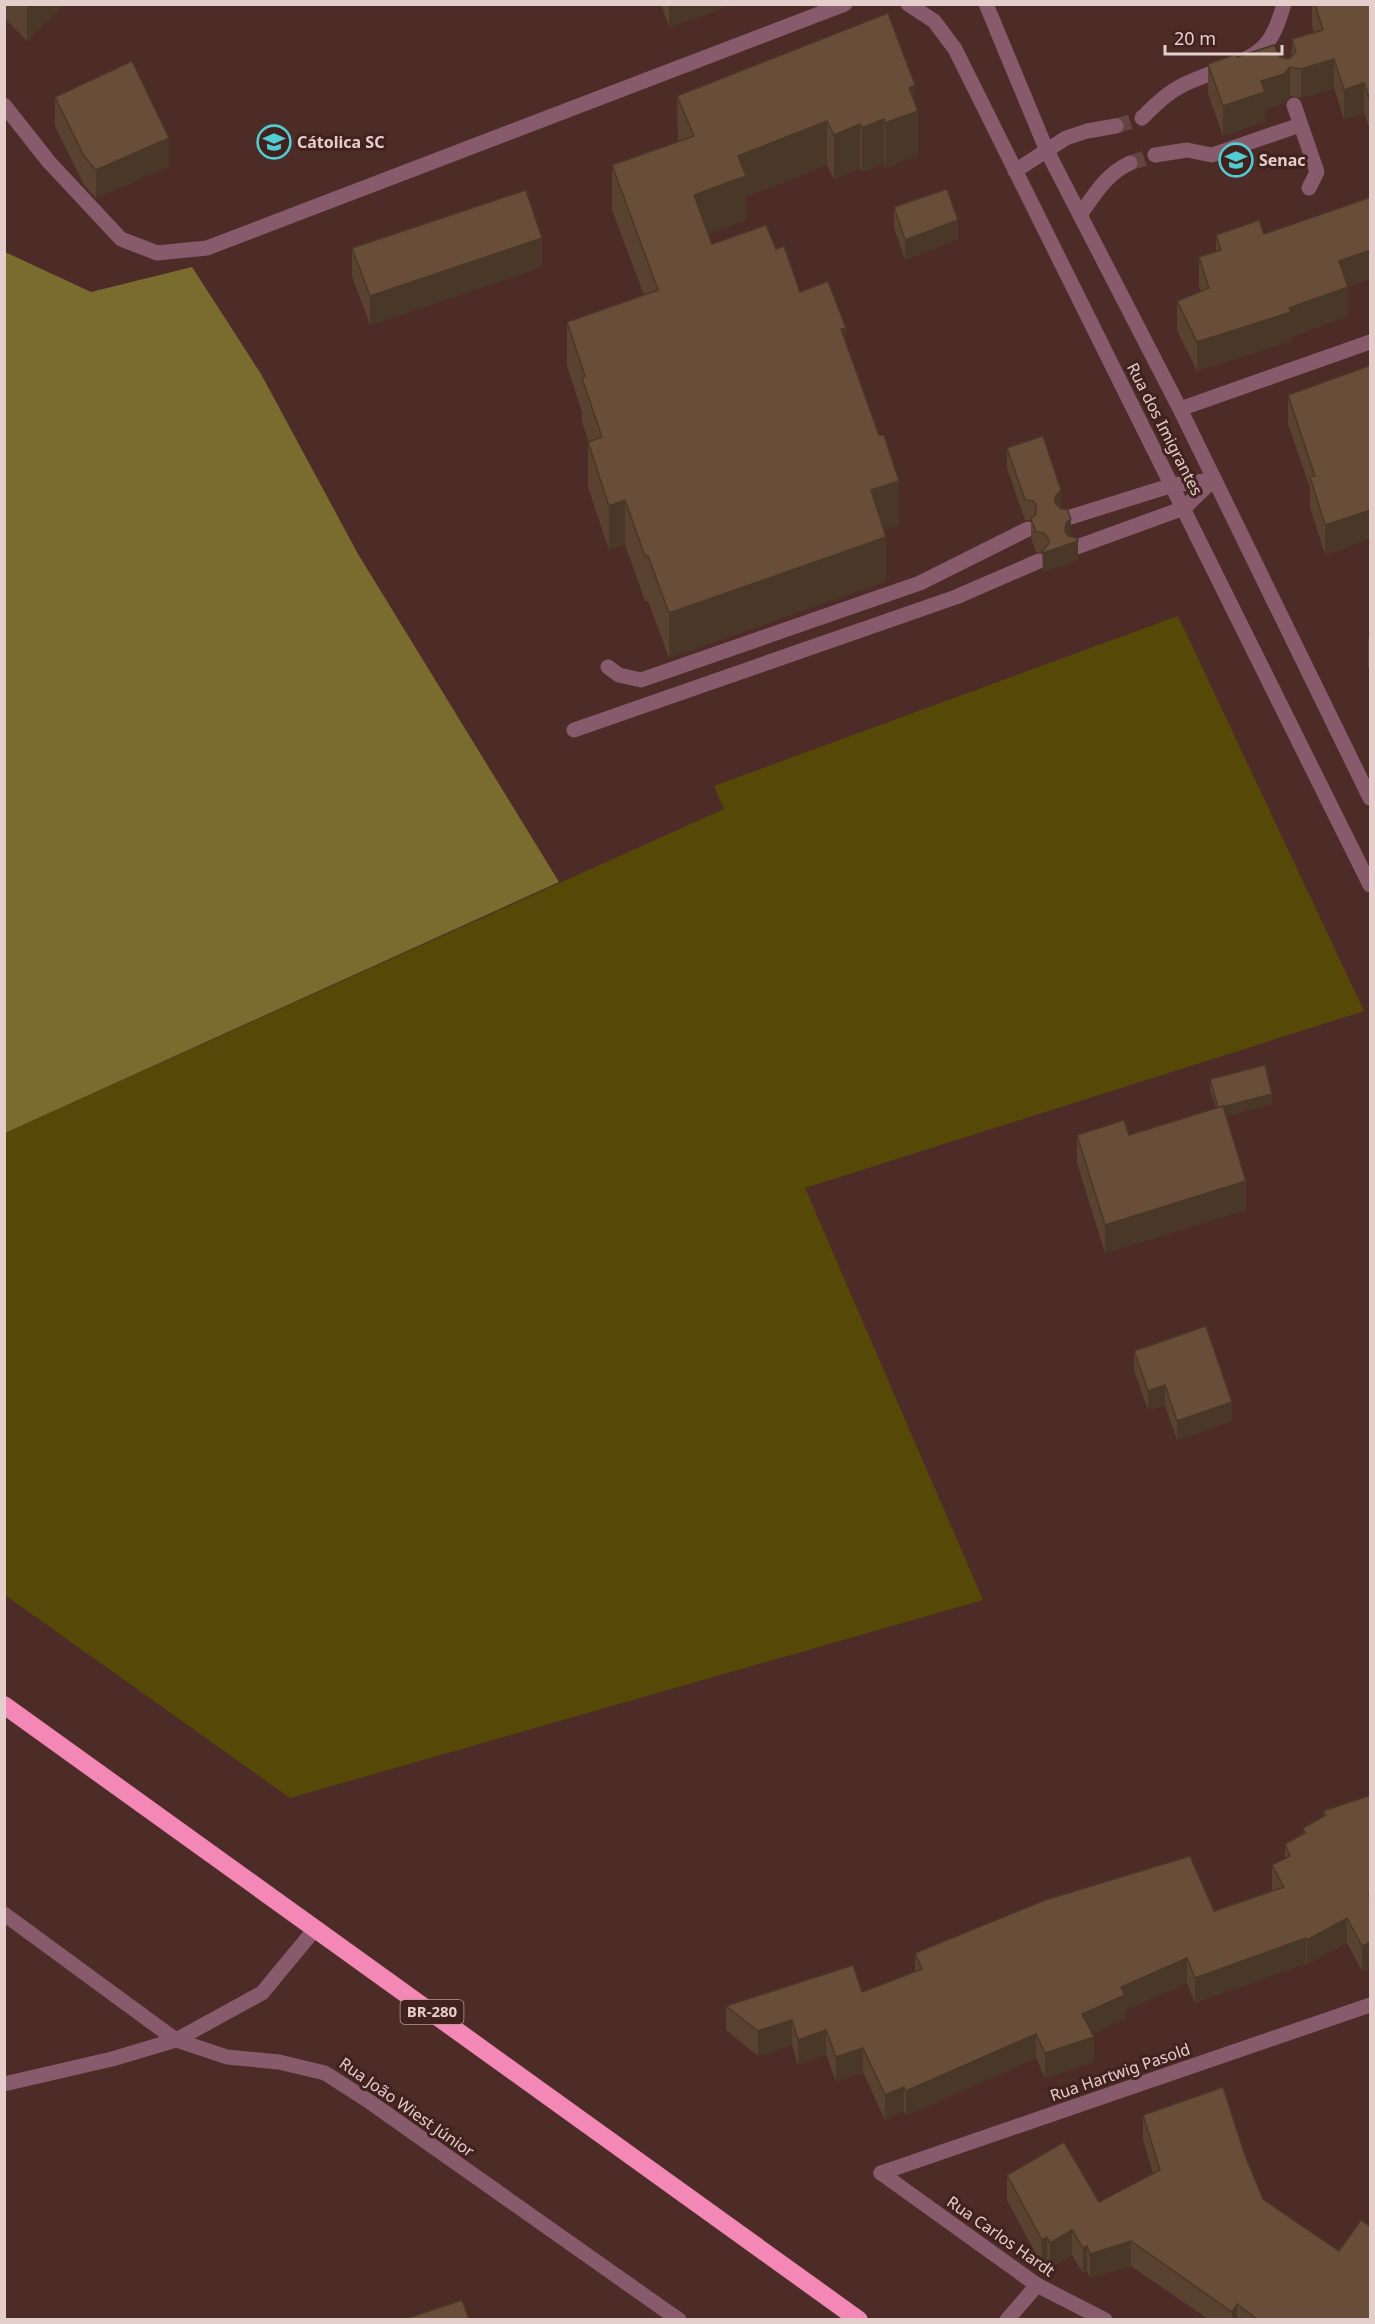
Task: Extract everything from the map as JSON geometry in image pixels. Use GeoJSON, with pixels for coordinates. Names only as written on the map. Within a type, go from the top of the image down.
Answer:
{"type":"FeatureCollection","features":[{"type":"Feature","properties":{"kind":"highway","name":"BR-280"},"geometry":{"type":"LineString","coordinates":[[4,1705],[689,2196],[839,2314],[859,2319]]}},
{"type":"Feature","properties":{"kind":"street"},"geometry":{"type":"LineString","coordinates":[[4,105],[50,162],[121,239],[157,253],[207,248],[845,4]]}},
{"type":"Feature","properties":{"kind":"street","name":"Rua dos Imigrantes"},"geometry":{"type":"LineString","coordinates":[[908,4],[934,21],[955,49],[1371,885]]}},
{"type":"Feature","properties":{"kind":"street","name":"Rua dos Imigrantes"},"geometry":{"type":"LineString","coordinates":[[986,4],[1047,151],[1180,409],[1371,798]]}},
{"type":"Feature","properties":{"kind":"street"},"geometry":{"type":"LineString","coordinates":[[1142,118],[1163,96],[1261,49],[1276,29],[1284,4]]}},
{"type":"Feature","properties":{"kind":"street"},"geometry":{"type":"LineString","coordinates":[[1261,49],[1277,57]]}},
{"type":"Feature","properties":{"kind":"street"},"geometry":{"type":"LineString","coordinates":[[1294,105],[1317,171],[1309,188]]}},
{"type":"Feature","properties":{"kind":"street"},"geometry":{"type":"LineString","coordinates":[[1155,155],[1187,150],[1212,155],[1300,125]]}},
{"type":"Feature","properties":{"kind":"street"},"geometry":{"type":"LineString","coordinates":[[1015,171],[1066,138],[1087,131],[1116,126]]}},
{"type":"Feature","properties":{"kind":"street"},"geometry":{"type":"LineString","coordinates":[[1080,215],[1104,180],[1114,170],[1130,163]]}},
{"type":"Feature","properties":{"kind":"street"},"geometry":{"type":"LineString","coordinates":[[1180,409],[1371,342]]}},
{"type":"Feature","properties":{"kind":"street"},"geometry":{"type":"LineString","coordinates":[[1064,519],[1173,485],[1213,480]]}},
{"type":"Feature","properties":{"kind":"street"},"geometry":{"type":"LineString","coordinates":[[1074,548],[1184,508],[1213,480]]}},
{"type":"Feature","properties":{"kind":"street"},"geometry":{"type":"LineString","coordinates":[[608,667],[619,675],[641,680],[920,583],[1028,530]]}},
{"type":"Feature","properties":{"kind":"street"},"geometry":{"type":"LineString","coordinates":[[574,730],[957,597],[1039,561]]}},
{"type":"Feature","properties":{"kind":"street","name":"Rua João Wiest Júnior"},"geometry":{"type":"LineString","coordinates":[[4,1914],[176,2040],[227,2057],[279,2061],[325,2073],[370,2102],[679,2319]]}},
{"type":"Feature","properties":{"kind":"street"},"geometry":{"type":"LineString","coordinates":[[4,2084],[112,2059],[176,2040],[261,1993],[315,1929]]}},
{"type":"Feature","properties":{"kind":"street","name":"Rua Hartwig Pasold"},"geometry":{"type":"LineString","coordinates":[[881,2174],[1371,2005]]}},
{"type":"Feature","properties":{"kind":"street","name":"Rua Carlos Hardt"},"geometry":{"type":"LineString","coordinates":[[881,2174],[1037,2285],[1105,2319]]}},
{"type":"Feature","properties":{"kind":"street"},"geometry":{"type":"LineString","coordinates":[[1007,2319],[1037,2285]]}},
{"type":"Feature","properties":{"kind":"shaded area"},"geometry":{"type":"Polygon","coordinates":[[[5,252],[91,292],[192,267],[261,374],[358,554],[559,882],[5,1133],[5,252]]]}},
{"type":"Feature","properties":{"kind":"shaded area"},"geometry":{"type":"Polygon","coordinates":[[[1178,616],[1364,1011],[805,1188],[983,1600],[290,1798],[5,1595],[5,1133],[724,809],[714,786],[1178,616]]]}},
{"type":"Feature","properties":{"kind":"building"},"geometry":{"type":"Polygon","coordinates":[[[1315,4],[1371,4],[1371,103],[1364,83],[1344,90],[1334,59],[1301,69],[1290,67],[1284,74],[1261,81],[1265,92],[1223,106],[1208,64],[1236,54],[1237,57],[1274,45],[1280,57],[1289,59],[1296,52],[1292,39],[1323,30],[1315,4]]]}},
{"type":"Feature","properties":{"kind":"building"},"geometry":{"type":"Polygon","coordinates":[[[888,13],[915,85],[909,88],[918,111],[885,123],[884,119],[862,128],[860,124],[834,135],[827,121],[738,156],[746,176],[694,195],[712,244],[766,225],[776,249],[784,246],[800,292],[828,281],[846,328],[841,329],[879,435],[884,435],[899,481],[871,490],[886,537],[669,613],[625,500],[609,506],[588,442],[602,437],[582,378],[585,376],[567,322],[658,290],[612,165],[694,136],[677,96],[888,13]]]}},
{"type":"Feature","properties":{"kind":"building"},"geometry":{"type":"Polygon","coordinates":[[[132,61],[169,138],[96,170],[84,156],[55,97],[132,61]]]}},
{"type":"Feature","properties":{"kind":"building"},"geometry":{"type":"Polygon","coordinates":[[[947,189],[958,220],[905,240],[894,207],[947,189]]]}},
{"type":"Feature","properties":{"kind":"building"},"geometry":{"type":"Polygon","coordinates":[[[526,190],[542,238],[370,296],[352,248],[526,190]]]}},
{"type":"Feature","properties":{"kind":"building"},"geometry":{"type":"Polygon","coordinates":[[[1371,197],[1371,250],[1339,261],[1348,287],[1289,308],[1291,312],[1197,342],[1177,301],[1209,288],[1199,257],[1221,250],[1216,235],[1259,220],[1264,234],[1371,197]]]}},
{"type":"Feature","properties":{"kind":"building"},"geometry":{"type":"Polygon","coordinates":[[[1371,365],[1371,510],[1325,525],[1310,477],[1315,476],[1288,395],[1371,365]]]}},
{"type":"Feature","properties":{"kind":"building"},"geometry":{"type":"Polygon","coordinates":[[[1043,436],[1061,490],[1055,497],[1055,503],[1061,509],[1067,509],[1071,519],[1066,523],[1065,531],[1068,536],[1077,538],[1078,541],[1043,553],[1042,551],[1049,543],[1048,538],[1044,533],[1036,532],[1031,519],[1036,514],[1036,505],[1033,501],[1025,500],[1007,448],[1043,436]]]}},
{"type":"Feature","properties":{"kind":"building"},"geometry":{"type":"Polygon","coordinates":[[[1265,1065],[1272,1094],[1218,1108],[1210,1079],[1265,1065]]]}},
{"type":"Feature","properties":{"kind":"building"},"geometry":{"type":"Polygon","coordinates":[[[1223,1106],[1246,1181],[1105,1225],[1077,1135],[1124,1120],[1129,1135],[1223,1106]]]}},
{"type":"Feature","properties":{"kind":"building"},"geometry":{"type":"Polygon","coordinates":[[[1206,1326],[1232,1402],[1177,1421],[1165,1385],[1148,1391],[1134,1351],[1206,1326]]]}},
{"type":"Feature","properties":{"kind":"building"},"geometry":{"type":"Polygon","coordinates":[[[1371,1795],[1371,1894],[1369,1895],[1371,1899],[1371,1942],[1362,1946],[1347,1918],[1307,1940],[1306,1938],[1195,1978],[1187,1958],[1121,1987],[1125,1995],[1082,2014],[1094,2037],[1045,2053],[1036,2034],[906,2091],[904,2087],[885,2095],[863,2048],[836,2057],[826,2030],[798,2040],[792,2020],[758,2031],[726,2006],[853,1965],[862,1992],[922,1969],[915,1953],[1045,1900],[1190,1856],[1214,1911],[1284,1887],[1272,1865],[1290,1856],[1285,1844],[1305,1833],[1303,1828],[1326,1815],[1323,1811],[1371,1795]]]}},
{"type":"Feature","properties":{"kind":"building"},"geometry":{"type":"Polygon","coordinates":[[[1223,2087],[1245,2155],[1263,2199],[1339,2251],[1361,2220],[1371,2227],[1371,2319],[1257,2319],[1237,2304],[1232,2312],[1131,2241],[1090,2254],[1087,2246],[1083,2248],[1072,2230],[1050,2243],[1047,2237],[1042,2240],[1007,2175],[1064,2142],[1099,2202],[1160,2170],[1143,2115],[1223,2087]]]}},
{"type":"Feature","properties":{"kind":"building"},"geometry":{"type":"Polygon","coordinates":[[[462,2300],[469,2319],[405,2319],[462,2300]]]}},
{"type":"Feature","properties":{"kind":"tunnel"},"geometry":{"type":"LineString","coordinates":[[1116,126],[1142,118]]}},
{"type":"Feature","properties":{"kind":"tunnel"},"geometry":{"type":"LineString","coordinates":[[1130,163],[1155,155]]}},
{"type":"Feature","properties":{"kind":"place","name":"Cátolica SC"},"geometry":{"type":"Point","coordinates":[274,142]}},
{"type":"Feature","properties":{"kind":"place","name":"Senac"},"geometry":{"type":"Point","coordinates":[1236,160]}}]}
